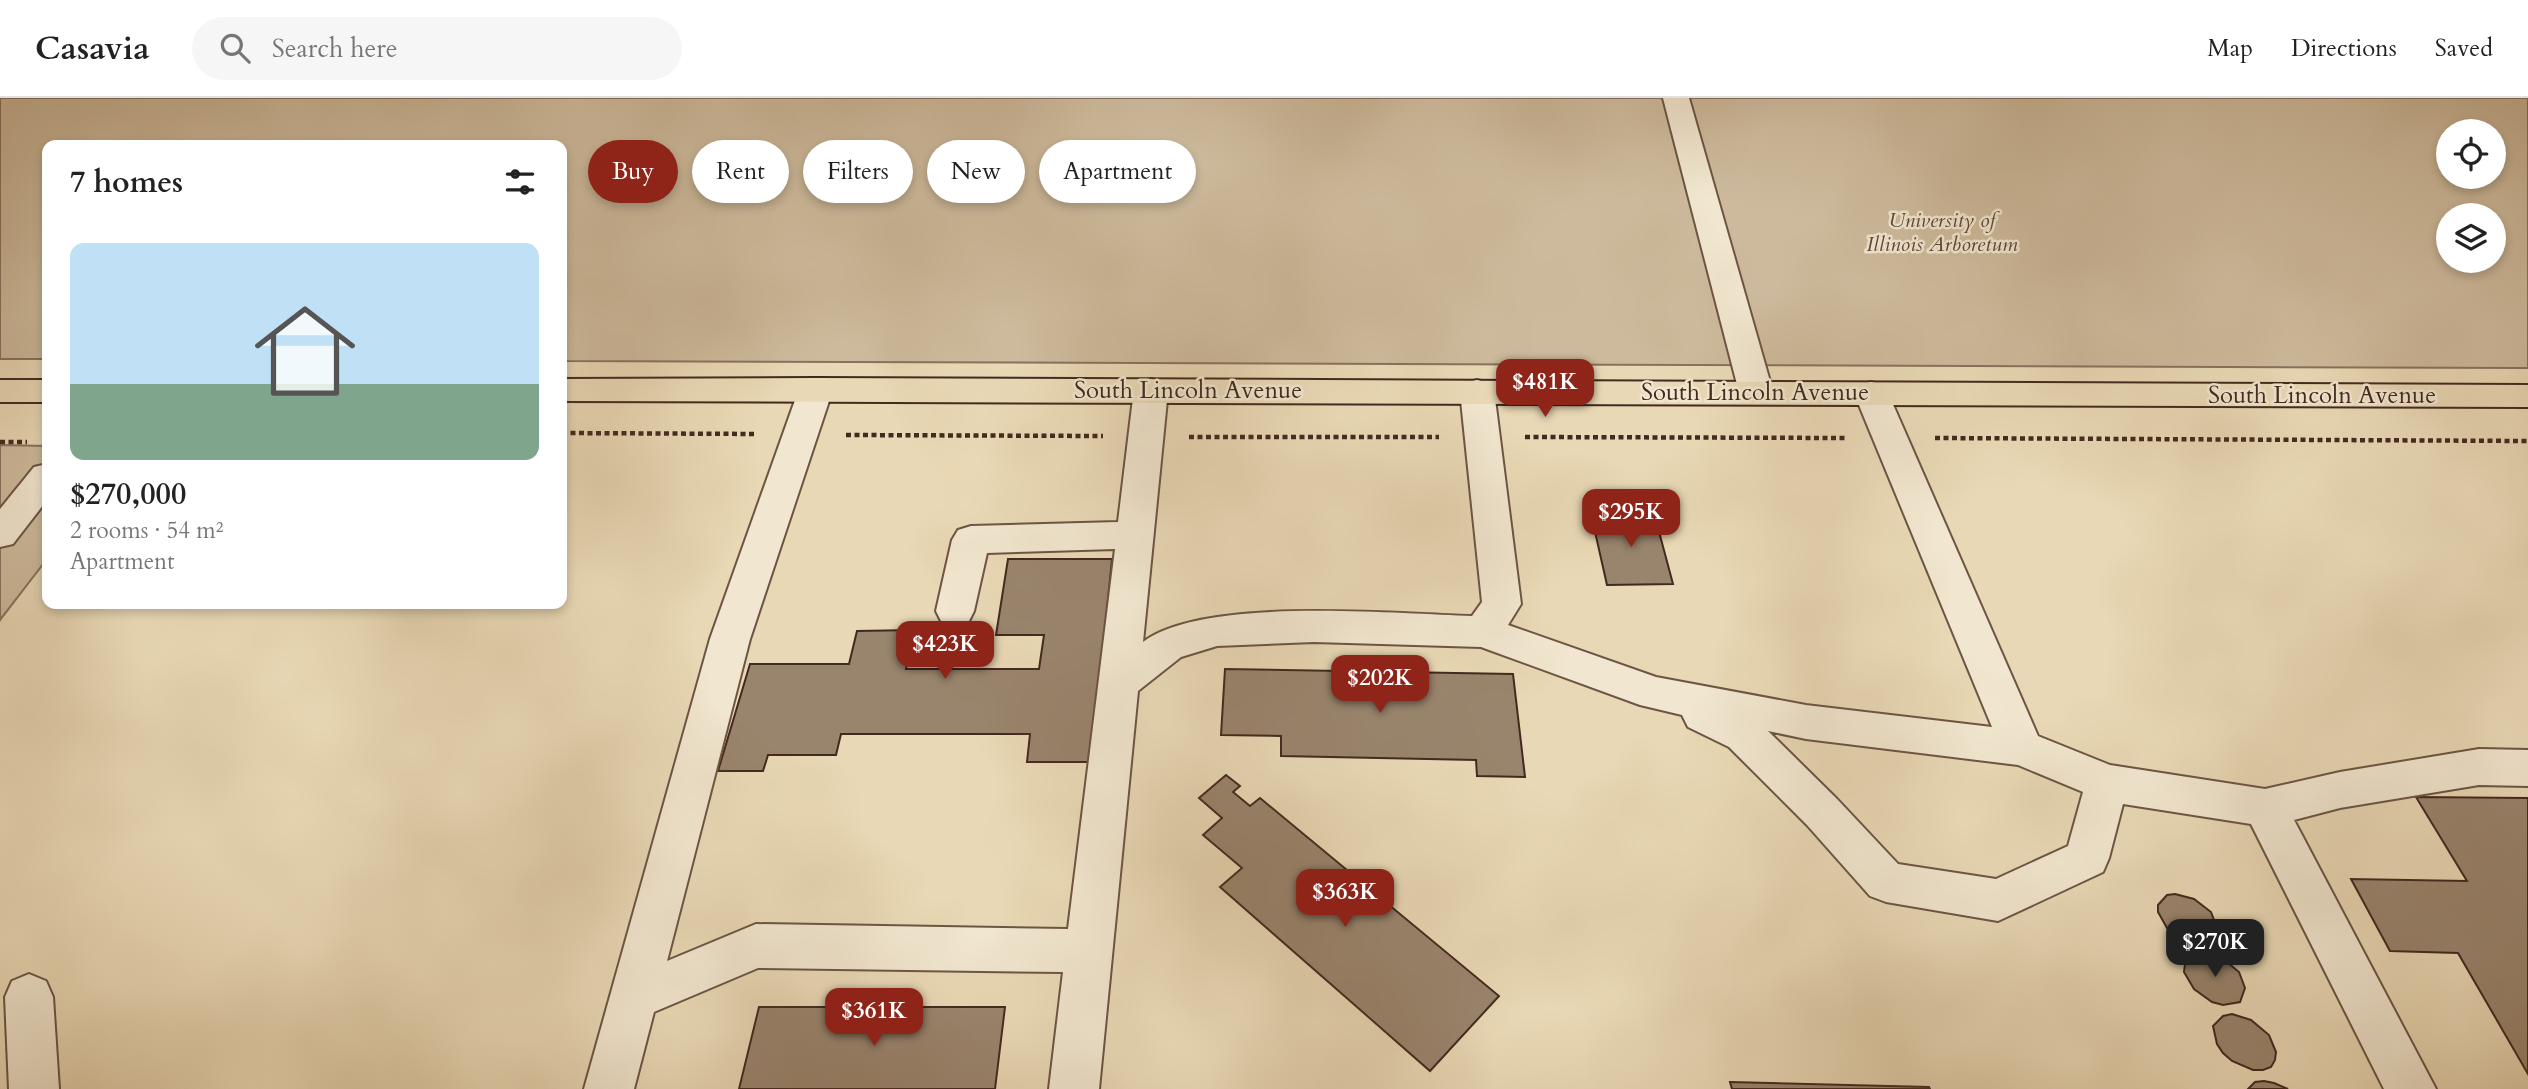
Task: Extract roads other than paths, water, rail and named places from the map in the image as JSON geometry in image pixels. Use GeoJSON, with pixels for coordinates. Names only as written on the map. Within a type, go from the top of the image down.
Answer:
{"type":"FeatureCollection","features":[{"type":"Feature","properties":{"kind":"main road","name":"South Lincoln Avenue"},"geometry":{"type":"LineString","coordinates":[[567,390],[2528,396]]}},
{"type":"Feature","properties":{"kind":"main road"},"geometry":{"type":"LineString","coordinates":[[0,391],[42,391]]}},
{"type":"Feature","properties":{"kind":"street"},"geometry":{"type":"LineString","coordinates":[[1676,98],[1756,392]]}},
{"type":"Feature","properties":{"kind":"street"},"geometry":{"type":"LineString","coordinates":[[609,1089],[730,639],[816,389]]}},
{"type":"Feature","properties":{"kind":"street"},"geometry":{"type":"LineString","coordinates":[[1074,1089],[1151,390]]}},
{"type":"Feature","properties":{"kind":"street"},"geometry":{"type":"LineString","coordinates":[[1477,391],[1502,604],[1483,632]]}},
{"type":"Feature","properties":{"kind":"street"},"geometry":{"type":"LineString","coordinates":[[1871,393],[2022,748]]}},
{"type":"Feature","properties":{"kind":"street"},"geometry":{"type":"LineString","coordinates":[[0,534],[42,482]]}},
{"type":"Feature","properties":{"kind":"street"},"geometry":{"type":"LineString","coordinates":[[956,611],[971,540],[1135,535]]}},
{"type":"Feature","properties":{"kind":"street"},"geometry":{"type":"LineString","coordinates":[[1119,683],[1168,645],[1217,631],[1314,627],[1483,632],[1654,693],[1744,735],[1822,812],[1886,882],[1998,900],[2087,858],[2107,783]]}},
{"type":"Feature","properties":{"kind":"street"},"geometry":{"type":"LineString","coordinates":[[1654,693],[1806,722],[2022,748],[2107,783],[2265,808],[2340,790],[2479,767],[2528,768]]}},
{"type":"Feature","properties":{"kind":"street"},"geometry":{"type":"LineString","coordinates":[[2265,808],[2411,1089]]}},
{"type":"Feature","properties":{"kind":"street"},"geometry":{"type":"LineString","coordinates":[[632,998],[756,946],[1089,951]]}},
{"type":"Feature","properties":{"kind":"street"},"geometry":{"type":"LineString","coordinates":[[29,997],[34,1089]]}},
{"type":"Feature","properties":{"kind":"park label","name":"University of Illinois Arboretum"},"geometry":{"type":"Point","coordinates":[1942,232]}}]}
